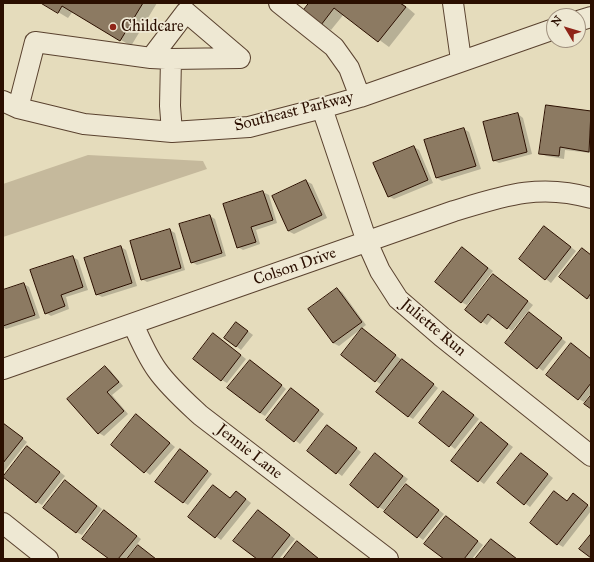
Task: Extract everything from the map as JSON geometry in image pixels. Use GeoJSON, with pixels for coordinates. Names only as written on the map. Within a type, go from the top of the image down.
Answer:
{"type":"FeatureCollection","features":[{"type":"Feature","properties":{"kind":"street"},"geometry":{"type":"LineString","coordinates":[[279,3],[334,47],[349,68],[360,97]]}},
{"type":"Feature","properties":{"kind":"street"},"geometry":{"type":"LineString","coordinates":[[453,3],[461,60]]}},
{"type":"Feature","properties":{"kind":"street","name":"Southeast Parkway"},"geometry":{"type":"LineString","coordinates":[[11,104],[84,124],[172,132],[249,127],[360,97],[461,60],[546,32]]}},
{"type":"Feature","properties":{"kind":"street"},"geometry":{"type":"LineString","coordinates":[[11,104],[35,42],[161,58],[170,106],[172,132]]}},
{"type":"Feature","properties":{"kind":"street","name":"Juliette Run"},"geometry":{"type":"LineString","coordinates":[[322,108],[367,242],[380,271],[398,299],[442,337],[591,456]]}},
{"type":"Feature","properties":{"kind":"street","name":"Colson Drive"},"geometry":{"type":"LineString","coordinates":[[3,370],[454,211],[511,194],[539,191],[570,192],[591,198]]}},
{"type":"Feature","properties":{"kind":"street","name":"Jennie Lane"},"geometry":{"type":"LineString","coordinates":[[133,324],[147,354],[158,371],[180,396],[200,414],[388,559]]}},
{"type":"Feature","properties":{"kind":"street"},"geometry":{"type":"LineString","coordinates":[[3,523],[48,559]]}},
{"type":"Feature","properties":{"kind":"shaded area"},"geometry":{"type":"Polygon","coordinates":[[[88,155],[203,161],[207,169],[3,237],[3,184],[88,155]]]}},
{"type":"Feature","properties":{"kind":"building","name":"Childcare"},"geometry":{"type":"Polygon","coordinates":[[[41,3],[143,3],[120,41],[62,6],[58,13],[41,3]]]}},
{"type":"Feature","properties":{"kind":"building"},"geometry":{"type":"Polygon","coordinates":[[[309,3],[400,3],[406,7],[378,42],[334,8],[321,25],[303,11],[309,3]]]}},
{"type":"Feature","properties":{"kind":"building"},"geometry":{"type":"Polygon","coordinates":[[[546,105],[591,111],[589,152],[560,147],[559,156],[539,154],[546,105]]]}},
{"type":"Feature","properties":{"kind":"building"},"geometry":{"type":"Polygon","coordinates":[[[518,113],[527,152],[493,161],[483,122],[518,113]]]}},
{"type":"Feature","properties":{"kind":"building"},"geometry":{"type":"Polygon","coordinates":[[[464,128],[476,166],[436,178],[424,140],[464,128]]]}},
{"type":"Feature","properties":{"kind":"building"},"geometry":{"type":"Polygon","coordinates":[[[414,146],[428,180],[388,197],[373,163],[414,146]]]}},
{"type":"Feature","properties":{"kind":"building"},"geometry":{"type":"Polygon","coordinates":[[[306,180],[322,215],[288,231],[272,196],[306,180]]]}},
{"type":"Feature","properties":{"kind":"building"},"geometry":{"type":"Polygon","coordinates":[[[263,191],[273,220],[251,227],[256,242],[237,248],[223,204],[263,191]]]}},
{"type":"Feature","properties":{"kind":"building"},"geometry":{"type":"Polygon","coordinates":[[[210,215],[222,253],[191,263],[179,224],[210,215]]]}},
{"type":"Feature","properties":{"kind":"building"},"geometry":{"type":"Polygon","coordinates":[[[544,226],[571,247],[545,280],[519,259],[544,226]]]}},
{"type":"Feature","properties":{"kind":"building"},"geometry":{"type":"Polygon","coordinates":[[[170,229],[181,268],[141,280],[130,241],[170,229]]]}},
{"type":"Feature","properties":{"kind":"building"},"geometry":{"type":"Polygon","coordinates":[[[121,246],[132,283],[96,295],[84,258],[121,246]]]}},
{"type":"Feature","properties":{"kind":"building"},"geometry":{"type":"Polygon","coordinates":[[[462,247],[488,268],[461,303],[435,282],[462,247]]]}},
{"type":"Feature","properties":{"kind":"building"},"geometry":{"type":"Polygon","coordinates":[[[582,248],[591,255],[591,293],[587,299],[559,277],[582,248]]]}},
{"type":"Feature","properties":{"kind":"building"},"geometry":{"type":"Polygon","coordinates":[[[73,256],[83,287],[61,295],[65,306],[45,314],[30,270],[73,256]]]}},
{"type":"Feature","properties":{"kind":"building"},"geometry":{"type":"Polygon","coordinates":[[[493,274],[528,301],[507,329],[488,314],[481,323],[465,310],[493,274]]]}},
{"type":"Feature","properties":{"kind":"building"},"geometry":{"type":"Polygon","coordinates":[[[24,283],[35,315],[3,326],[3,290],[24,283]]]}},
{"type":"Feature","properties":{"kind":"building"},"geometry":{"type":"Polygon","coordinates":[[[337,288],[362,322],[333,343],[308,309],[337,288]]]}},
{"type":"Feature","properties":{"kind":"building"},"geometry":{"type":"Polygon","coordinates":[[[529,312],[562,338],[537,369],[505,343],[529,312]]]}},
{"type":"Feature","properties":{"kind":"building"},"geometry":{"type":"Polygon","coordinates":[[[236,322],[248,331],[236,347],[224,338],[236,322]]]}},
{"type":"Feature","properties":{"kind":"building"},"geometry":{"type":"Polygon","coordinates":[[[362,328],[396,355],[375,382],[341,355],[362,328]]]}},
{"type":"Feature","properties":{"kind":"building"},"geometry":{"type":"Polygon","coordinates":[[[213,333],[241,355],[221,381],[193,359],[213,333]]]}},
{"type":"Feature","properties":{"kind":"building"},"geometry":{"type":"Polygon","coordinates":[[[571,343],[591,359],[591,383],[578,400],[546,375],[571,343]]]}},
{"type":"Feature","properties":{"kind":"building"},"geometry":{"type":"Polygon","coordinates":[[[402,359],[434,384],[408,417],[376,392],[402,359]]]}},
{"type":"Feature","properties":{"kind":"building"},"geometry":{"type":"Polygon","coordinates":[[[250,360],[282,385],[260,413],[227,388],[250,360]]]}},
{"type":"Feature","properties":{"kind":"building"},"geometry":{"type":"Polygon","coordinates":[[[105,366],[119,382],[107,392],[124,411],[98,434],[67,399],[105,366]]]}},
{"type":"Feature","properties":{"kind":"building"},"geometry":{"type":"Polygon","coordinates":[[[291,388],[319,410],[294,442],[266,420],[291,388]]]}},
{"type":"Feature","properties":{"kind":"building"},"geometry":{"type":"Polygon","coordinates":[[[443,391],[474,415],[449,447],[419,423],[443,391]]]}},
{"type":"Feature","properties":{"kind":"building"},"geometry":{"type":"Polygon","coordinates":[[[591,395],[591,409],[584,404],[591,395]]]}},
{"type":"Feature","properties":{"kind":"building"},"geometry":{"type":"Polygon","coordinates":[[[136,414],[170,443],[144,473],[111,445],[136,414]]]}},
{"type":"Feature","properties":{"kind":"building"},"geometry":{"type":"Polygon","coordinates":[[[481,422],[508,444],[478,482],[451,461],[481,422]]]}},
{"type":"Feature","properties":{"kind":"building"},"geometry":{"type":"Polygon","coordinates":[[[3,423],[23,438],[3,463],[3,423]]]}},
{"type":"Feature","properties":{"kind":"building"},"geometry":{"type":"Polygon","coordinates":[[[327,425],[357,448],[336,474],[307,451],[327,425]]]}},
{"type":"Feature","properties":{"kind":"building"},"geometry":{"type":"Polygon","coordinates":[[[27,446],[60,472],[36,503],[3,477],[27,446]]]}},
{"type":"Feature","properties":{"kind":"building"},"geometry":{"type":"Polygon","coordinates":[[[180,449],[208,471],[183,503],[155,482],[180,449]]]}},
{"type":"Feature","properties":{"kind":"building"},"geometry":{"type":"Polygon","coordinates":[[[375,453],[403,476],[378,508],[350,485],[375,453]]]}},
{"type":"Feature","properties":{"kind":"building"},"geometry":{"type":"Polygon","coordinates":[[[521,453],[548,474],[524,505],[497,483],[521,453]]]}},
{"type":"Feature","properties":{"kind":"building"},"geometry":{"type":"Polygon","coordinates":[[[65,480],[97,506],[76,533],[43,508],[65,480]]]}},
{"type":"Feature","properties":{"kind":"building"},"geometry":{"type":"Polygon","coordinates":[[[406,484],[439,510],[417,538],[384,512],[406,484]]]}},
{"type":"Feature","properties":{"kind":"building"},"geometry":{"type":"Polygon","coordinates":[[[213,485],[230,498],[236,491],[246,499],[215,538],[188,517],[213,485]]]}},
{"type":"Feature","properties":{"kind":"building"},"geometry":{"type":"Polygon","coordinates":[[[554,491],[567,501],[573,493],[588,505],[557,545],[530,523],[554,491]]]}},
{"type":"Feature","properties":{"kind":"building"},"geometry":{"type":"Polygon","coordinates":[[[104,510],[137,536],[118,559],[109,559],[82,539],[104,510]]]}},
{"type":"Feature","properties":{"kind":"building"},"geometry":{"type":"Polygon","coordinates":[[[258,510],[290,535],[271,559],[257,559],[233,541],[258,510]]]}},
{"type":"Feature","properties":{"kind":"building"},"geometry":{"type":"Polygon","coordinates":[[[446,516],[478,541],[464,559],[444,559],[424,544],[446,516]]]}},
{"type":"Feature","properties":{"kind":"building"},"geometry":{"type":"Polygon","coordinates":[[[591,534],[591,558],[579,549],[591,534]]]}},
{"type":"Feature","properties":{"kind":"building"},"geometry":{"type":"Polygon","coordinates":[[[491,539],[517,559],[475,559],[491,539]]]}},
{"type":"Feature","properties":{"kind":"building"},"geometry":{"type":"Polygon","coordinates":[[[297,541],[319,559],[283,559],[297,541]]]}},
{"type":"Feature","properties":{"kind":"building"},"geometry":{"type":"Polygon","coordinates":[[[138,545],[156,559],[127,559],[138,545]]]}},
{"type":"Feature","properties":{"kind":"place","name":"Childcare"},"geometry":{"type":"Point","coordinates":[113,27]}}]}
